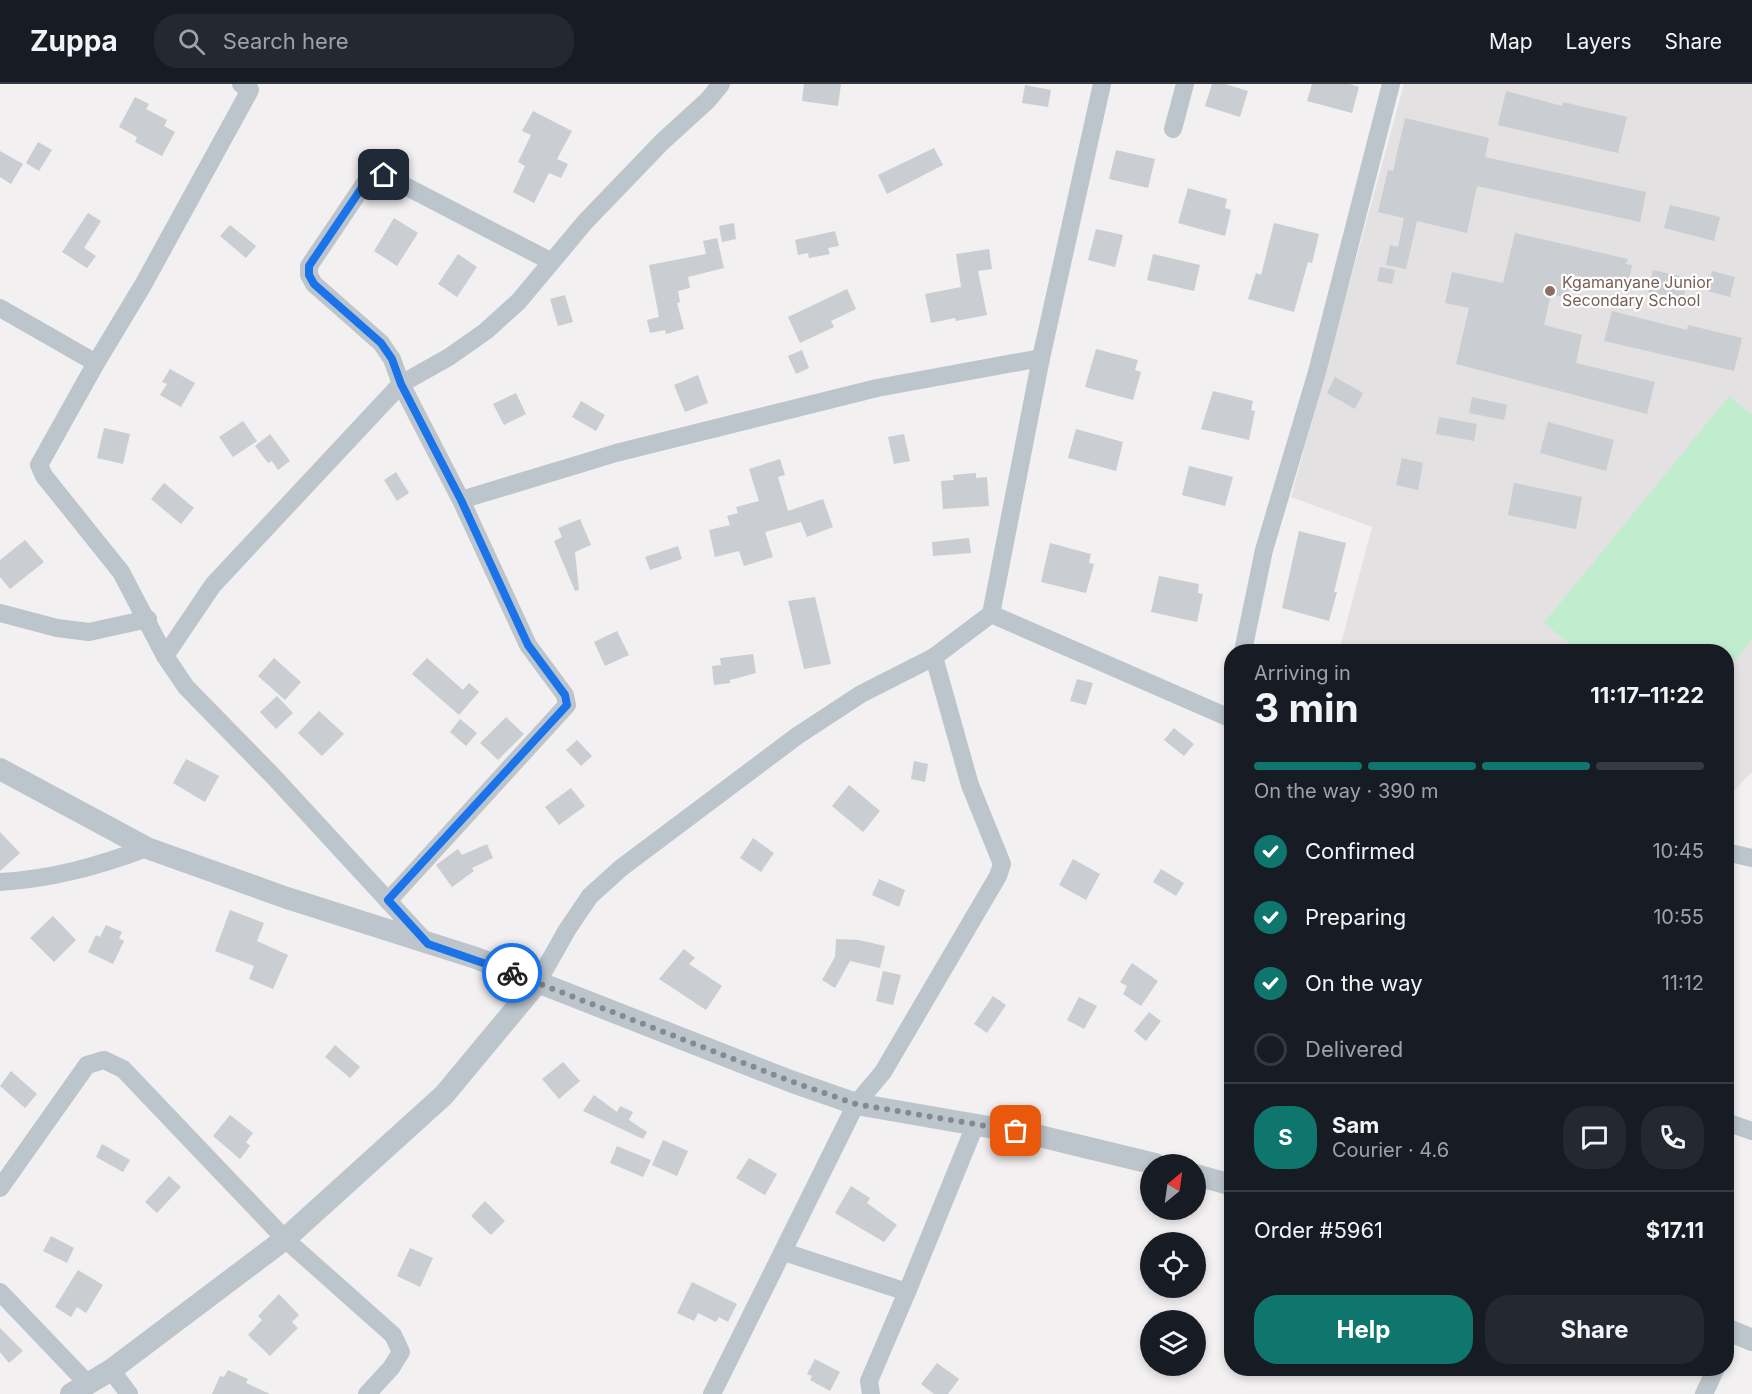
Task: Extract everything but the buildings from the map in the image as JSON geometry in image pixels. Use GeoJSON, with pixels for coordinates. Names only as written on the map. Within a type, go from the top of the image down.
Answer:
{"type":"FeatureCollection","features":[{"type":"Feature","properties":{"kind":"street"},"geometry":{"type":"LineString","coordinates":[[165,656],[213,585],[401,384],[450,357],[486,332],[519,301],[550,261],[662,142],[708,100],[721,84]]}},
{"type":"Feature","properties":{"kind":"street"},"geometry":{"type":"LineString","coordinates":[[0,1292],[80,1389],[111,1370],[285,1239],[444,1095],[537,983],[567,930],[590,896],[621,868],[797,736],[861,694],[934,657],[991,614],[1041,358],[1102,84]]}},
{"type":"Feature","properties":{"kind":"street"},"geometry":{"type":"LineString","coordinates":[[1173,129],[1185,84]]}},
{"type":"Feature","properties":{"kind":"street"},"geometry":{"type":"LineString","coordinates":[[1244,644],[1264,550],[1317,372],[1391,84]]}},
{"type":"Feature","properties":{"kind":"street"},"geometry":{"type":"LineString","coordinates":[[248,86],[143,285],[39,465],[44,476],[121,572],[148,619],[165,656],[186,687],[273,776],[428,944]]}},
{"type":"Feature","properties":{"kind":"street"},"geometry":{"type":"LineString","coordinates":[[388,900],[567,705],[565,695],[528,645],[461,500],[401,384],[392,359],[381,343],[314,284],[309,275],[309,266],[369,177],[375,173],[384,175],[550,261]]}},
{"type":"Feature","properties":{"kind":"street"},"geometry":{"type":"LineString","coordinates":[[0,308],[96,363]]}},
{"type":"Feature","properties":{"kind":"street"},"geometry":{"type":"LineString","coordinates":[[461,500],[616,453],[877,388],[1041,358]]}},
{"type":"Feature","properties":{"kind":"street"},"geometry":{"type":"LineString","coordinates":[[0,613],[57,628],[89,632],[148,619]]}},
{"type":"Feature","properties":{"kind":"street"},"geometry":{"type":"LineString","coordinates":[[991,614],[1224,711]]}},
{"type":"Feature","properties":{"kind":"street"},"geometry":{"type":"LineString","coordinates":[[712,1394],[856,1104],[884,1072],[998,876],[1002,864],[970,785],[934,657]]}},
{"type":"Feature","properties":{"kind":"street"},"geometry":{"type":"LineString","coordinates":[[0,769],[147,848],[266,891],[476,958],[790,1081],[856,1104],[976,1123],[1101,1149],[1140,1160]]}},
{"type":"Feature","properties":{"kind":"street"},"geometry":{"type":"LineString","coordinates":[[0,882],[50,878],[93,867],[147,848]]}},
{"type":"Feature","properties":{"kind":"street"},"geometry":{"type":"LineString","coordinates":[[1734,854],[1752,858]]}},
{"type":"Feature","properties":{"kind":"street"},"geometry":{"type":"LineString","coordinates":[[0,1188],[87,1065],[104,1060],[123,1069],[285,1239],[393,1335],[400,1352],[391,1368],[367,1394]]}},
{"type":"Feature","properties":{"kind":"street"},"geometry":{"type":"LineString","coordinates":[[871,1394],[869,1381],[976,1123]]}},
{"type":"Feature","properties":{"kind":"street"},"geometry":{"type":"LineString","coordinates":[[1734,1125],[1752,1131]]}},
{"type":"Feature","properties":{"kind":"street"},"geometry":{"type":"LineString","coordinates":[[1206,1178],[1224,1183]]}},
{"type":"Feature","properties":{"kind":"street"},"geometry":{"type":"LineString","coordinates":[[784,1252],[907,1292]]}},
{"type":"Feature","properties":{"kind":"street"},"geometry":{"type":"LineString","coordinates":[[111,1370],[129,1394]]}},
{"type":"Feature","properties":{"kind":"street"},"geometry":{"type":"LineString","coordinates":[[1704,1394],[1712,1376]]}},
{"type":"Feature","properties":{"kind":"shaded area","name":"Kgamanyane Junior Secondary School"},"geometry":{"type":"Polygon","coordinates":[[[1404,84],[1752,84],[1752,772],[1734,791],[1734,644],[1341,644],[1372,527],[1291,497],[1404,84]]]}},
{"type":"Feature","properties":{"kind":"green space"},"geometry":{"type":"Polygon","coordinates":[[[1729,396],[1752,415],[1752,639],[1734,662],[1734,644],[1570,644],[1544,623],[1729,396]]]}},
{"type":"Feature","properties":{"kind":"way so far"},"geometry":{"type":"LineString","coordinates":[[512,973],[790,1081],[856,1104],[1016,1131]]}},
{"type":"Feature","properties":{"kind":"place","name":"Kgamanyane Junior Secondary School"},"geometry":{"type":"Point","coordinates":[1550,291]}},
{"type":"Feature","properties":{"kind":"route"},"geometry":{"type":"LineString","coordinates":[[384,175],[375,173],[369,177],[309,266],[309,275],[314,284],[381,343],[392,359],[401,384],[461,500],[528,645],[565,695],[567,705],[388,900],[428,944],[476,958],[512,973]]}}]}
